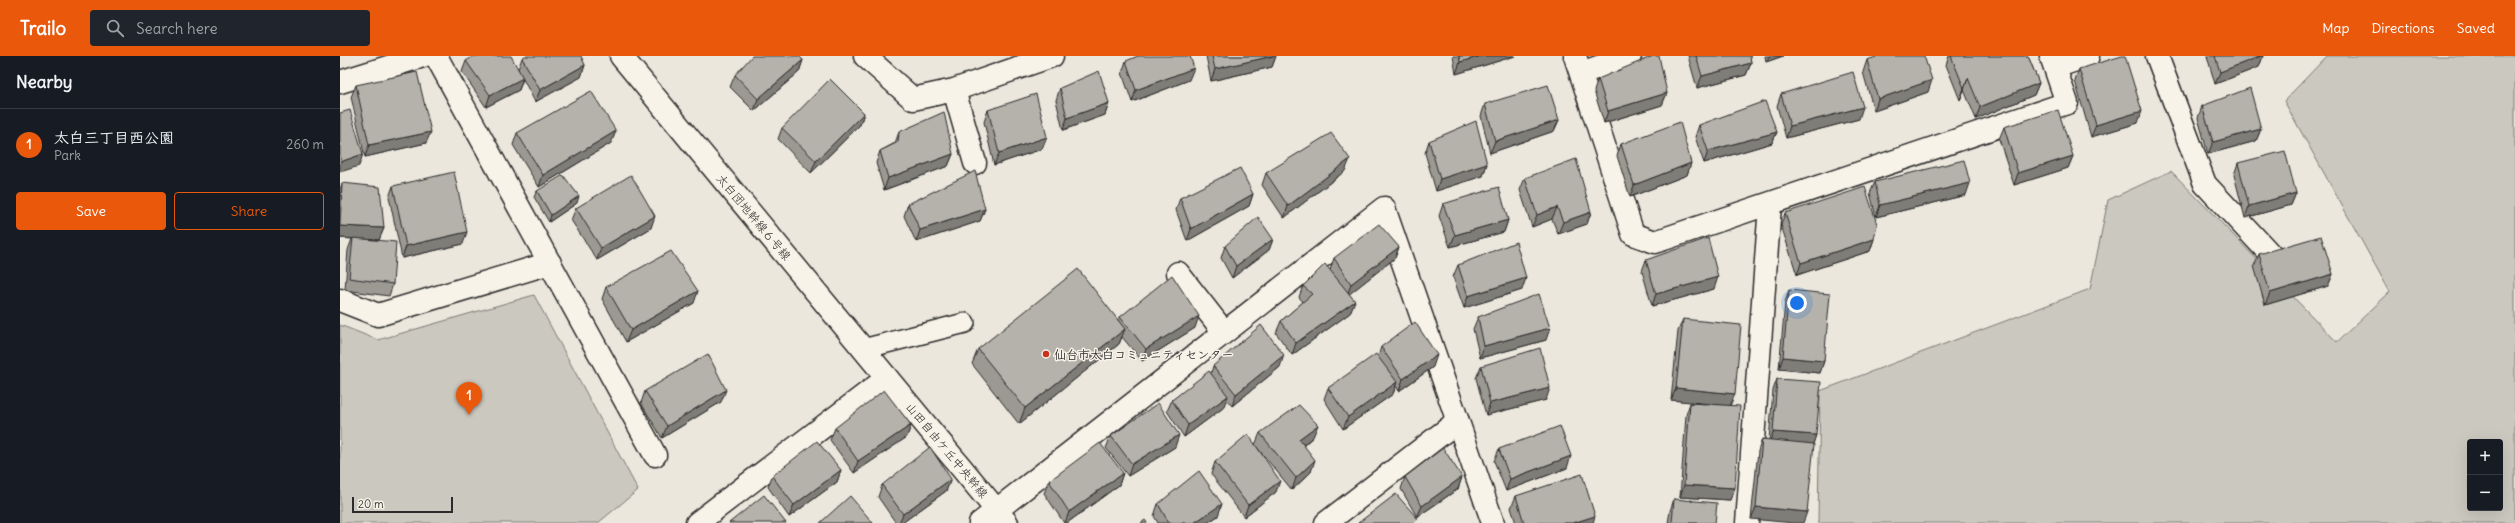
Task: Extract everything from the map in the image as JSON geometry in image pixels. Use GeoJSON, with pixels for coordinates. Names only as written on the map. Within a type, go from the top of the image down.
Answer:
{"type":"FeatureCollection","features":[{"type":"Feature","properties":{"kind":"street"},"geometry":{"type":"LineString","coordinates":[[340,82],[423,56]]}},
{"type":"Feature","properties":{"kind":"street"},"geometry":{"type":"LineString","coordinates":[[436,56],[655,455]]}},
{"type":"Feature","properties":{"kind":"street","name":"太白団地幹線６号線"},"geometry":{"type":"LineString","coordinates":[[621,56],[887,378]]}},
{"type":"Feature","properties":{"kind":"street"},"geometry":{"type":"LineString","coordinates":[[865,56],[913,99],[954,90],[1052,56]]}},
{"type":"Feature","properties":{"kind":"street"},"geometry":{"type":"LineString","coordinates":[[1630,56],[1578,65],[1633,234],[1655,242],[1770,205],[2067,103],[2053,62],[2088,56]]}},
{"type":"Feature","properties":{"kind":"street"},"geometry":{"type":"LineString","coordinates":[[2157,56],[2205,184],[2270,255]]}},
{"type":"Feature","properties":{"kind":"street"},"geometry":{"type":"LineString","coordinates":[[954,90],[975,163]]}},
{"type":"Feature","properties":{"kind":"street"},"geometry":{"type":"LineString","coordinates":[[1747,523],[1770,205]]}},
{"type":"Feature","properties":{"kind":"street"},"geometry":{"type":"LineString","coordinates":[[980,523],[1002,516],[1224,332],[1384,208],[1493,523]]}},
{"type":"Feature","properties":{"kind":"street"},"geometry":{"type":"LineString","coordinates":[[340,300],[378,315],[550,263]]}},
{"type":"Feature","properties":{"kind":"street"},"geometry":{"type":"LineString","coordinates":[[1178,273],[1224,332]]}},
{"type":"Feature","properties":{"kind":"street"},"geometry":{"type":"LineString","coordinates":[[697,523],[887,378]]}},
{"type":"Feature","properties":{"kind":"street","name":"山田自由ケ丘中央幹線"},"geometry":{"type":"LineString","coordinates":[[887,378],[1002,516]]}},
{"type":"Feature","properties":{"kind":"street"},"geometry":{"type":"LineString","coordinates":[[1326,523],[1458,421]]}},
{"type":"Feature","properties":{"kind":"lane"},"geometry":{"type":"LineString","coordinates":[[863,349],[965,323]]}},
{"type":"Feature","properties":{"kind":"shaded area"},"geometry":{"type":"Polygon","coordinates":[[[2327,56],[2515,56],[2515,523],[1818,523],[1820,391],[2090,289],[2108,200],[2171,171],[2337,342],[2390,292],[2284,101],[2327,56]]]}},
{"type":"Feature","properties":{"kind":"shaded area"},"geometry":{"type":"Polygon","coordinates":[[[534,295],[638,490],[598,523],[340,523],[340,325],[378,340],[534,295]]]}},
{"type":"Feature","properties":{"kind":"building"},"geometry":{"type":"Polygon","coordinates":[[[474,56],[511,56],[523,78],[490,95],[466,61],[474,56]]]}},
{"type":"Feature","properties":{"kind":"building"},"geometry":{"type":"Polygon","coordinates":[[[525,56],[581,56],[585,65],[540,90],[522,58],[525,56]]]}},
{"type":"Feature","properties":{"kind":"building"},"geometry":{"type":"Polygon","coordinates":[[[752,56],[799,56],[803,60],[758,99],[735,75],[752,56]]]}},
{"type":"Feature","properties":{"kind":"building"},"geometry":{"type":"Polygon","coordinates":[[[1138,56],[1190,56],[1194,68],[1136,90],[1126,61],[1138,56]]]}},
{"type":"Feature","properties":{"kind":"building"},"geometry":{"type":"Polygon","coordinates":[[[1212,56],[1273,56],[1215,69],[1212,56]]]}},
{"type":"Feature","properties":{"kind":"building"},"geometry":{"type":"Polygon","coordinates":[[[1459,56],[1481,56],[1460,62],[1459,56]]]}},
{"type":"Feature","properties":{"kind":"building"},"geometry":{"type":"Polygon","coordinates":[[[1653,56],[1659,56],[1667,93],[1608,111],[1598,79],[1653,56]]]}},
{"type":"Feature","properties":{"kind":"building"},"geometry":{"type":"Polygon","coordinates":[[[1696,56],[1750,56],[1751,63],[1702,76],[1696,56]]]}},
{"type":"Feature","properties":{"kind":"building"},"geometry":{"type":"Polygon","coordinates":[[[1879,56],[1924,56],[1932,80],[1878,99],[1867,60],[1879,56]]]}},
{"type":"Feature","properties":{"kind":"building"},"geometry":{"type":"Polygon","coordinates":[[[1951,56],[2028,56],[2039,83],[1980,107],[1968,78],[1964,88],[1951,56]]]}},
{"type":"Feature","properties":{"kind":"building"},"geometry":{"type":"Polygon","coordinates":[[[2125,56],[2142,111],[2096,125],[2079,69],[2125,56]]]}},
{"type":"Feature","properties":{"kind":"building"},"geometry":{"type":"Polygon","coordinates":[[[2215,56],[2261,56],[2220,72],[2215,56]]]}},
{"type":"Feature","properties":{"kind":"building"},"geometry":{"type":"Polygon","coordinates":[[[1099,71],[1109,103],[1067,118],[1060,88],[1099,71]]]}},
{"type":"Feature","properties":{"kind":"building"},"geometry":{"type":"Polygon","coordinates":[[[417,72],[431,132],[369,145],[356,85],[417,72]]]}},
{"type":"Feature","properties":{"kind":"building"},"geometry":{"type":"Polygon","coordinates":[[[1853,72],[1863,107],[1790,126],[1781,94],[1853,72]]]}},
{"type":"Feature","properties":{"kind":"building"},"geometry":{"type":"Polygon","coordinates":[[[830,79],[864,113],[816,161],[782,128],[830,79]]]}},
{"type":"Feature","properties":{"kind":"building"},"geometry":{"type":"Polygon","coordinates":[[[1548,85],[1559,120],[1495,141],[1485,104],[1548,85]]]}},
{"type":"Feature","properties":{"kind":"building"},"geometry":{"type":"Polygon","coordinates":[[[2250,88],[2261,129],[2213,142],[2202,106],[2250,88]]]}},
{"type":"Feature","properties":{"kind":"building"},"geometry":{"type":"Polygon","coordinates":[[[591,91],[616,131],[543,175],[517,133],[591,91]]]}},
{"type":"Feature","properties":{"kind":"building"},"geometry":{"type":"Polygon","coordinates":[[[1036,94],[1047,137],[999,153],[988,110],[1036,94]]]}},
{"type":"Feature","properties":{"kind":"building"},"geometry":{"type":"Polygon","coordinates":[[[1765,101],[1777,132],[1708,151],[1699,125],[1765,101]]]}},
{"type":"Feature","properties":{"kind":"building"},"geometry":{"type":"Polygon","coordinates":[[[350,110],[363,154],[340,162],[340,113],[350,110]]]}},
{"type":"Feature","properties":{"kind":"building"},"geometry":{"type":"Polygon","coordinates":[[[2058,110],[2073,156],[2018,173],[2004,127],[2058,110]]]}},
{"type":"Feature","properties":{"kind":"building"},"geometry":{"type":"Polygon","coordinates":[[[944,112],[953,154],[888,178],[880,151],[898,142],[899,132],[944,112]]]}},
{"type":"Feature","properties":{"kind":"building"},"geometry":{"type":"Polygon","coordinates":[[[1476,121],[1487,164],[1440,179],[1429,141],[1476,121]]]}},
{"type":"Feature","properties":{"kind":"building"},"geometry":{"type":"Polygon","coordinates":[[[1680,122],[1691,163],[1634,185],[1621,144],[1680,122]]]}},
{"type":"Feature","properties":{"kind":"building"},"geometry":{"type":"Polygon","coordinates":[[[1331,133],[1350,159],[1288,206],[1266,173],[1331,133]]]}},
{"type":"Feature","properties":{"kind":"building"},"geometry":{"type":"Polygon","coordinates":[[[2285,151],[2296,193],[2249,206],[2238,163],[2285,151]]]}},
{"type":"Feature","properties":{"kind":"building"},"geometry":{"type":"Polygon","coordinates":[[[1576,159],[1591,212],[1563,222],[1557,207],[1537,215],[1525,178],[1576,159]]]}},
{"type":"Feature","properties":{"kind":"building"},"geometry":{"type":"Polygon","coordinates":[[[1964,160],[1970,183],[1880,205],[1875,182],[1964,160]]]}},
{"type":"Feature","properties":{"kind":"building"},"geometry":{"type":"Polygon","coordinates":[[[1240,168],[1253,194],[1191,229],[1180,198],[1240,168]]]}},
{"type":"Feature","properties":{"kind":"building"},"geometry":{"type":"Polygon","coordinates":[[[975,171],[985,209],[920,230],[908,204],[975,171]]]}},
{"type":"Feature","properties":{"kind":"building"},"geometry":{"type":"Polygon","coordinates":[[[454,172],[467,232],[406,246],[393,186],[454,172]]]}},
{"type":"Feature","properties":{"kind":"building"},"geometry":{"type":"Polygon","coordinates":[[[563,175],[579,196],[551,215],[537,191],[563,175]]]}},
{"type":"Feature","properties":{"kind":"building"},"geometry":{"type":"Polygon","coordinates":[[[631,175],[655,216],[601,248],[576,208],[631,175]]]}},
{"type":"Feature","properties":{"kind":"building"},"geometry":{"type":"Polygon","coordinates":[[[342,183],[380,187],[384,228],[340,226],[342,183]]]}},
{"type":"Feature","properties":{"kind":"building"},"geometry":{"type":"Polygon","coordinates":[[[1499,187],[1508,220],[1455,235],[1443,204],[1499,187]]]}},
{"type":"Feature","properties":{"kind":"building"},"geometry":{"type":"Polygon","coordinates":[[[1865,187],[1877,224],[1874,239],[1801,263],[1785,213],[1865,187]]]}},
{"type":"Feature","properties":{"kind":"building"},"geometry":{"type":"Polygon","coordinates":[[[1258,217],[1273,239],[1236,266],[1225,246],[1258,217]]]}},
{"type":"Feature","properties":{"kind":"building"},"geometry":{"type":"Polygon","coordinates":[[[1379,224],[1399,247],[1351,284],[1334,258],[1379,224]]]}},
{"type":"Feature","properties":{"kind":"building"},"geometry":{"type":"Polygon","coordinates":[[[2321,236],[2333,274],[2270,293],[2259,254],[2321,236]]]}},
{"type":"Feature","properties":{"kind":"building"},"geometry":{"type":"Polygon","coordinates":[[[353,238],[396,242],[393,284],[349,278],[353,238]]]}},
{"type":"Feature","properties":{"kind":"building"},"geometry":{"type":"Polygon","coordinates":[[[1708,238],[1718,277],[1656,294],[1646,260],[1708,238]]]}},
{"type":"Feature","properties":{"kind":"building"},"geometry":{"type":"Polygon","coordinates":[[[1516,242],[1526,278],[1468,296],[1458,265],[1516,242]]]}},
{"type":"Feature","properties":{"kind":"building"},"geometry":{"type":"Polygon","coordinates":[[[671,251],[698,291],[631,330],[606,287],[671,251]]]}},
{"type":"Feature","properties":{"kind":"building"},"geometry":{"type":"Polygon","coordinates":[[[1325,264],[1355,301],[1296,343],[1281,321],[1312,294],[1303,286],[1325,264]]]}},
{"type":"Feature","properties":{"kind":"building","name":"仙台市太白コミュニティセンター"},"geometry":{"type":"Polygon","coordinates":[[[1078,269],[1125,329],[1025,408],[978,349],[1078,269]]]}},
{"type":"Feature","properties":{"kind":"building"},"geometry":{"type":"Polygon","coordinates":[[[1172,275],[1199,316],[1146,349],[1120,317],[1172,275]]]}},
{"type":"Feature","properties":{"kind":"building"},"geometry":{"type":"Polygon","coordinates":[[[1789,290],[1830,294],[1824,361],[1783,357],[1789,290]]]}},
{"type":"Feature","properties":{"kind":"building"},"geometry":{"type":"Polygon","coordinates":[[[1539,294],[1550,328],[1484,346],[1478,317],[1539,294]]]}},
{"type":"Feature","properties":{"kind":"building"},"geometry":{"type":"Polygon","coordinates":[[[1683,319],[1741,325],[1735,394],[1676,388],[1683,319]]]}},
{"type":"Feature","properties":{"kind":"building"},"geometry":{"type":"Polygon","coordinates":[[[1415,322],[1437,355],[1403,379],[1381,347],[1415,322]]]}},
{"type":"Feature","properties":{"kind":"building"},"geometry":{"type":"Polygon","coordinates":[[[1261,325],[1284,355],[1236,394],[1213,366],[1261,325]]]}},
{"type":"Feature","properties":{"kind":"building"},"geometry":{"type":"Polygon","coordinates":[[[1540,348],[1550,388],[1490,403],[1481,366],[1540,348]]]}},
{"type":"Feature","properties":{"kind":"building"},"geometry":{"type":"Polygon","coordinates":[[[708,354],[726,390],[667,426],[645,391],[708,354]]]}},
{"type":"Feature","properties":{"kind":"building"},"geometry":{"type":"Polygon","coordinates":[[[1376,354],[1397,382],[1348,417],[1328,388],[1376,354]]]}},
{"type":"Feature","properties":{"kind":"building"},"geometry":{"type":"Polygon","coordinates":[[[1209,371],[1228,396],[1188,425],[1172,400],[1209,371]]]}},
{"type":"Feature","properties":{"kind":"building"},"geometry":{"type":"Polygon","coordinates":[[[1777,379],[1821,382],[1816,435],[1773,432],[1777,379]]]}},
{"type":"Feature","properties":{"kind":"building"},"geometry":{"type":"Polygon","coordinates":[[[884,390],[911,425],[858,461],[835,428],[884,390]]]}},
{"type":"Feature","properties":{"kind":"building"},"geometry":{"type":"Polygon","coordinates":[[[1158,403],[1179,435],[1132,464],[1111,436],[1158,403]]]}},
{"type":"Feature","properties":{"kind":"building"},"geometry":{"type":"Polygon","coordinates":[[[1690,403],[1740,406],[1735,488],[1684,485],[1690,403]]]}},
{"type":"Feature","properties":{"kind":"building"},"geometry":{"type":"Polygon","coordinates":[[[1299,405],[1318,425],[1299,439],[1315,460],[1296,478],[1260,433],[1299,405]]]}},
{"type":"Feature","properties":{"kind":"building"},"geometry":{"type":"Polygon","coordinates":[[[1560,426],[1571,456],[1510,479],[1499,449],[1560,426]]]}},
{"type":"Feature","properties":{"kind":"building"},"geometry":{"type":"Polygon","coordinates":[[[1248,434],[1280,481],[1248,505],[1215,462],[1248,434]]]}},
{"type":"Feature","properties":{"kind":"building"},"geometry":{"type":"Polygon","coordinates":[[[1762,439],[1814,444],[1807,512],[1756,507],[1762,439]]]}},
{"type":"Feature","properties":{"kind":"building"},"geometry":{"type":"Polygon","coordinates":[[[817,441],[841,470],[794,505],[772,476],[817,441]]]}},
{"type":"Feature","properties":{"kind":"building"},"geometry":{"type":"Polygon","coordinates":[[[1100,443],[1123,473],[1069,512],[1049,481],[1100,443]]]}},
{"type":"Feature","properties":{"kind":"building"},"geometry":{"type":"Polygon","coordinates":[[[930,447],[951,479],[903,514],[882,485],[930,447]]]}},
{"type":"Feature","properties":{"kind":"building"},"geometry":{"type":"Polygon","coordinates":[[[1443,448],[1462,477],[1422,506],[1405,477],[1443,448]]]}},
{"type":"Feature","properties":{"kind":"building"},"geometry":{"type":"Polygon","coordinates":[[[1199,471],[1222,504],[1194,523],[1169,523],[1158,504],[1199,471]]]}},
{"type":"Feature","properties":{"kind":"building"},"geometry":{"type":"Polygon","coordinates":[[[1582,474],[1595,516],[1573,523],[1524,523],[1516,496],[1582,474]]]}},
{"type":"Feature","properties":{"kind":"building"},"geometry":{"type":"Polygon","coordinates":[[[1396,494],[1418,519],[1414,523],[1358,523],[1396,494]]]}},
{"type":"Feature","properties":{"kind":"building"},"geometry":{"type":"Polygon","coordinates":[[[764,495],[786,523],[729,523],[764,495]]]}},
{"type":"Feature","properties":{"kind":"building"},"geometry":{"type":"Polygon","coordinates":[[[850,496],[873,523],[820,523],[850,496]]]}},
{"type":"Feature","properties":{"kind":"building"},"geometry":{"type":"Polygon","coordinates":[[[1674,499],[1717,503],[1715,523],[1672,523],[1674,499]]]}},
{"type":"Feature","properties":{"kind":"place","name":"仙台市太白コミュニティセンター"},"geometry":{"type":"Point","coordinates":[1046,354]}},
{"type":"Feature","properties":{"kind":"place","name":"太白三丁目西公園"},"geometry":{"type":"Point","coordinates":[469,415]}}]}
